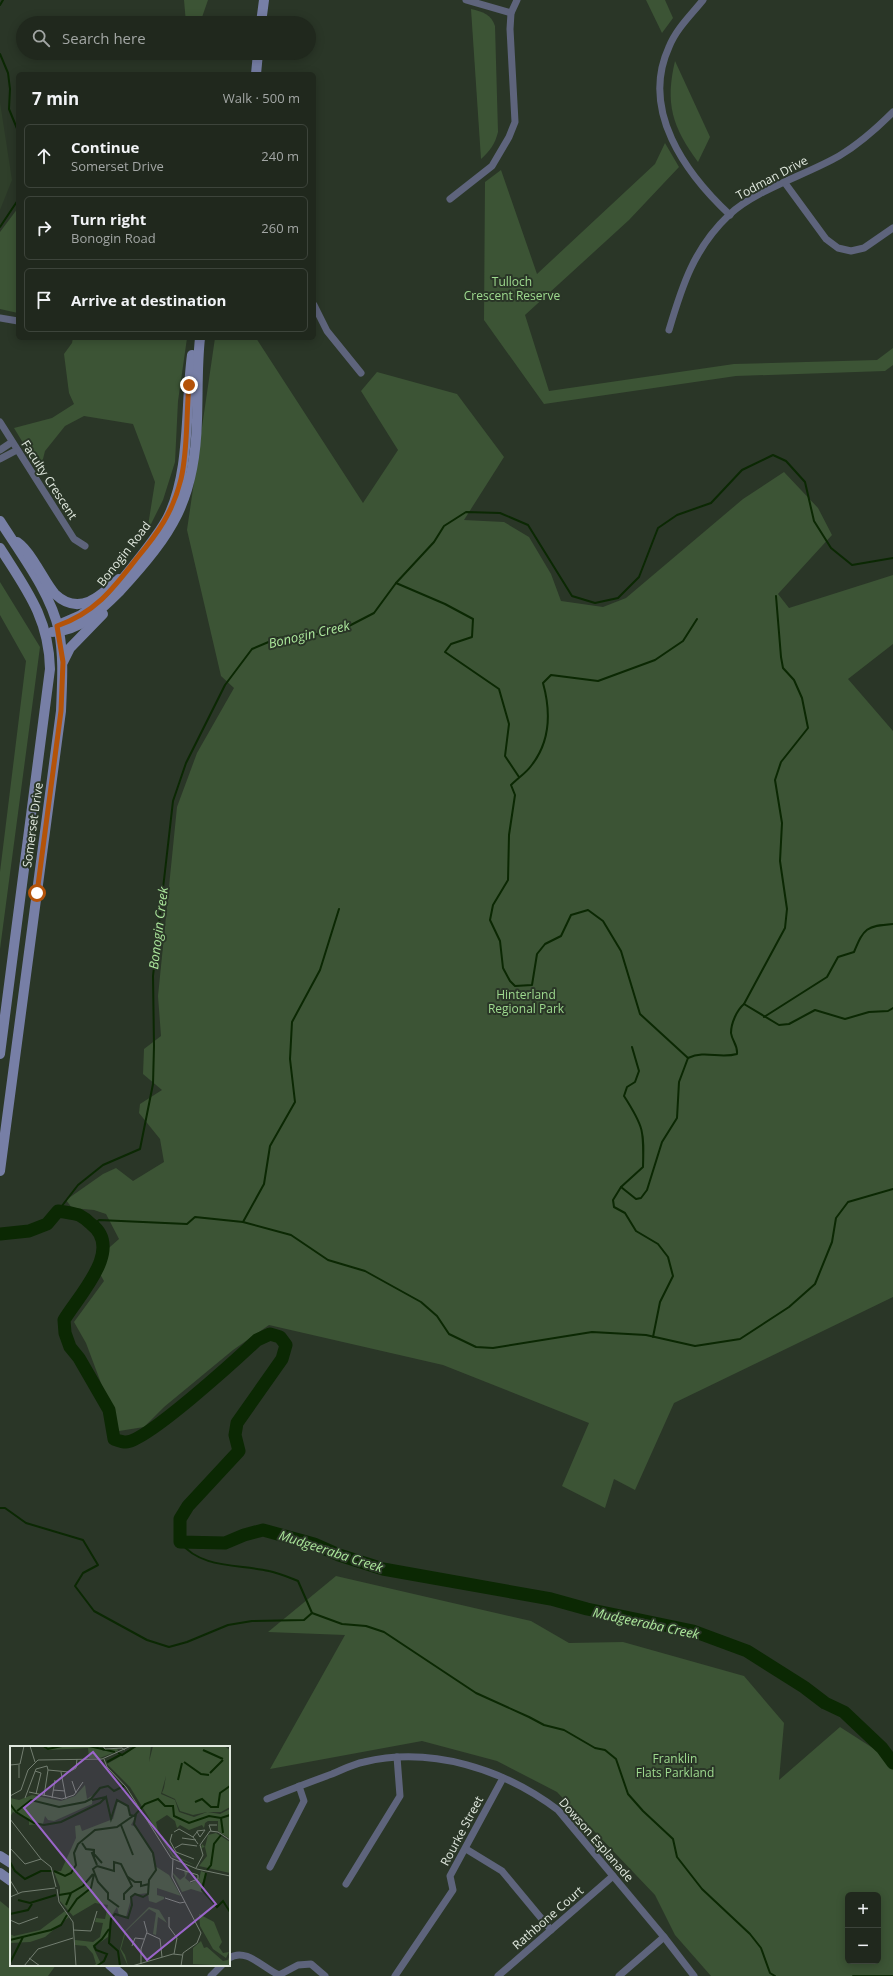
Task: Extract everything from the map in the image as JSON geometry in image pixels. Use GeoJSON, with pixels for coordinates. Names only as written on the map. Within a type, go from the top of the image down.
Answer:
{"type":"FeatureCollection","features":[{"type":"Feature","properties":{"kind":"main road"},"geometry":{"type":"LineString","coordinates":[[261,16],[264,0]]}},
{"type":"Feature","properties":{"kind":"main road"},"geometry":{"type":"LineString","coordinates":[[256,72],[257,60]]}},
{"type":"Feature","properties":{"kind":"main road","name":"Bonogin Road"},"geometry":{"type":"LineString","coordinates":[[130,575],[166,519],[181,478],[190,374],[195,340]]}},
{"type":"Feature","properties":{"kind":"main road","name":"Bonogin Road"},"geometry":{"type":"LineString","coordinates":[[46,632],[83,622],[94,615],[168,533],[185,497],[194,462],[200,340]]}},
{"type":"Feature","properties":{"kind":"main road"},"geometry":{"type":"LineString","coordinates":[[181,478],[187,465],[191,421],[197,417]]}},
{"type":"Feature","properties":{"kind":"main road","name":"Somerset Drive"},"geometry":{"type":"LineString","coordinates":[[0,521],[44,595],[58,629],[63,662],[61,711],[0,1171]]}},
{"type":"Feature","properties":{"kind":"main road"},"geometry":{"type":"LineString","coordinates":[[10,537],[24,547],[54,593],[70,603],[85,603],[96,599],[130,575]]}},
{"type":"Feature","properties":{"kind":"main road","name":"Somerset Drive"},"geometry":{"type":"LineString","coordinates":[[0,548],[36,607],[46,632],[49,655],[49,678],[0,1054]]}},
{"type":"Feature","properties":{"kind":"main road"},"geometry":{"type":"LineString","coordinates":[[63,662],[70,648],[119,598],[130,575]]}},
{"type":"Feature","properties":{"kind":"main road"},"geometry":{"type":"LineString","coordinates":[[12,967],[26,968]]}},
{"type":"Feature","properties":{"kind":"main road"},"geometry":{"type":"LineString","coordinates":[[0,1856],[10,1862]]}},
{"type":"Feature","properties":{"kind":"main road"},"geometry":{"type":"LineString","coordinates":[[0,1873],[10,1880]]}},
{"type":"Feature","properties":{"kind":"main road"},"geometry":{"type":"LineString","coordinates":[[111,1966],[123,1976]]}},
{"type":"Feature","properties":{"kind":"street"},"geometry":{"type":"LineString","coordinates":[[466,0],[511,13]]}},
{"type":"Feature","properties":{"kind":"street"},"geometry":{"type":"LineString","coordinates":[[450,199],[492,166],[509,137],[515,122],[511,13],[517,0]]}},
{"type":"Feature","properties":{"kind":"street"},"geometry":{"type":"LineString","coordinates":[[702,0],[677,32],[669,46],[662,70],[660,94],[665,124],[678,153],[719,205],[730,215]]}},
{"type":"Feature","properties":{"kind":"street","name":"Todman Drive"},"geometry":{"type":"LineString","coordinates":[[669,330],[685,279],[692,264],[712,235],[730,215],[747,202],[849,149],[864,139],[893,112]]}},
{"type":"Feature","properties":{"kind":"street"},"geometry":{"type":"LineString","coordinates":[[785,183],[826,239],[838,248],[851,250],[864,248],[893,228]]}},
{"type":"Feature","properties":{"kind":"street"},"geometry":{"type":"LineString","coordinates":[[316,310],[327,332],[361,373]]}},
{"type":"Feature","properties":{"kind":"street"},"geometry":{"type":"LineString","coordinates":[[0,318],[16,321]]}},
{"type":"Feature","properties":{"kind":"street","name":"Faculty Crescent"},"geometry":{"type":"LineString","coordinates":[[0,422],[74,539],[85,546]]}},
{"type":"Feature","properties":{"kind":"street"},"geometry":{"type":"LineString","coordinates":[[0,450],[12,442]]}},
{"type":"Feature","properties":{"kind":"street"},"geometry":{"type":"LineString","coordinates":[[0,459],[17,450]]}},
{"type":"Feature","properties":{"kind":"street","name":"Dowson Esplanade"},"geometry":{"type":"LineString","coordinates":[[267,1799],[363,1762],[397,1758],[424,1756],[455,1761],[503,1778],[543,1798],[558,1810],[664,1937],[694,1976]]}},
{"type":"Feature","properties":{"kind":"street"},"geometry":{"type":"LineString","coordinates":[[346,1884],[400,1796],[397,1758]]}},
{"type":"Feature","properties":{"kind":"street","name":"Rourke Street"},"geometry":{"type":"LineString","coordinates":[[395,1976],[453,1890],[450,1876],[466,1849],[503,1778]]}},
{"type":"Feature","properties":{"kind":"street"},"geometry":{"type":"LineString","coordinates":[[270,1867],[304,1800],[299,1786]]}},
{"type":"Feature","properties":{"kind":"street"},"geometry":{"type":"LineString","coordinates":[[466,1849],[502,1871],[551,1930]]}},
{"type":"Feature","properties":{"kind":"street","name":"Rathbone Court"},"geometry":{"type":"LineString","coordinates":[[498,1976],[613,1876]]}},
{"type":"Feature","properties":{"kind":"street"},"geometry":{"type":"LineString","coordinates":[[619,1976],[664,1937]]}},
{"type":"Feature","properties":{"kind":"street"},"geometry":{"type":"LineString","coordinates":[[230,1958],[238,1955],[247,1956],[279,1975],[298,1965],[311,1964],[325,1976]]}},
{"type":"Feature","properties":{"kind":"street"},"geometry":{"type":"LineString","coordinates":[[211,1976],[221,1966]]}},
{"type":"Feature","properties":{"kind":"shaded area"},"geometry":{"type":"Polygon","coordinates":[[[0,102],[12,180],[0,210],[0,102]]]}},
{"type":"Feature","properties":{"kind":"green space"},"geometry":{"type":"Polygon","coordinates":[[[184,0],[208,0],[202,16],[185,16],[184,0]]]}},
{"type":"Feature","properties":{"kind":"green space"},"geometry":{"type":"Polygon","coordinates":[[[646,0],[665,0],[673,18],[662,33],[646,0]]]}},
{"type":"Feature","properties":{"kind":"green space"},"geometry":{"type":"Polygon","coordinates":[[[471,9],[489,16],[495,26],[498,132],[492,147],[481,159],[471,9]]]}},
{"type":"Feature","properties":{"kind":"green space"},"geometry":{"type":"Polygon","coordinates":[[[675,61],[710,137],[698,162],[682,137],[673,114],[671,90],[675,61]]]}},
{"type":"Feature","properties":{"kind":"green space","name":"Tulloch Crescent Reserve"},"geometry":{"type":"Polygon","coordinates":[[[665,143],[679,167],[629,220],[525,315],[549,391],[734,364],[877,360],[893,348],[893,365],[885,371],[736,376],[544,404],[484,320],[485,182],[501,170],[537,274],[655,164],[665,143]]]}},
{"type":"Feature","properties":{"kind":"green space"},"geometry":{"type":"Polygon","coordinates":[[[16,211],[16,313],[0,309],[0,232],[16,211]]]}},
{"type":"Feature","properties":{"kind":"green space"},"geometry":{"type":"Polygon","coordinates":[[[73,340],[187,340],[178,401],[175,462],[163,500],[147,532],[155,482],[133,424],[84,416],[65,426],[45,451],[40,471],[14,428],[52,418],[74,404],[69,393],[64,354],[73,340]]]}},
{"type":"Feature","properties":{"kind":"green space","name":"Hinterland Regional Park"},"geometry":{"type":"Polygon","coordinates":[[[215,340],[257,340],[363,503],[398,450],[361,391],[377,372],[457,394],[504,457],[464,520],[504,522],[529,537],[551,574],[561,601],[603,607],[626,598],[743,499],[784,472],[818,508],[832,535],[778,594],[789,608],[893,575],[893,644],[848,679],[893,731],[893,1297],[674,1403],[635,1490],[614,1479],[605,1508],[562,1486],[589,1423],[443,1365],[269,1325],[233,1350],[164,1407],[144,1427],[119,1431],[86,1343],[74,1322],[104,1281],[93,1262],[119,1239],[106,1214],[94,1210],[72,1208],[66,1200],[103,1174],[116,1168],[133,1181],[164,1162],[160,1139],[139,1113],[140,1104],[162,1090],[143,1074],[144,1049],[161,1036],[158,996],[177,807],[197,753],[234,688],[221,676],[187,530],[215,340]]]}},
{"type":"Feature","properties":{"kind":"green space"},"geometry":{"type":"Polygon","coordinates":[[[0,582],[40,647],[0,949],[0,872],[26,661],[0,615],[0,582]]]}},
{"type":"Feature","properties":{"kind":"green space","name":"Franklin Flats Parkland"},"geometry":{"type":"Polygon","coordinates":[[[336,1576],[531,1621],[569,1643],[623,1642],[744,1676],[784,1723],[779,1780],[840,1727],[893,1761],[893,1976],[711,1976],[675,1935],[655,1895],[557,1792],[497,1761],[422,1741],[270,1769],[345,1635],[268,1632],[336,1576]]]}},
{"type":"Feature","properties":{"kind":"green space"},"geometry":{"type":"Polygon","coordinates":[[[0,1901],[10,1909],[10,1966],[55,1966],[48,1976],[0,1976],[0,1901]]]}},
{"type":"Feature","properties":{"kind":"waterway"},"geometry":{"type":"LineString","coordinates":[[0,5],[3,0]]}},
{"type":"Feature","properties":{"kind":"waterway"},"geometry":{"type":"LineString","coordinates":[[0,54],[8,73],[10,89],[9,109],[16,126]]}},
{"type":"Feature","properties":{"kind":"waterway"},"geometry":{"type":"LineString","coordinates":[[0,227],[16,203]]}},
{"type":"Feature","properties":{"kind":"waterway","name":"Bonogin Creek"},"geometry":{"type":"LineString","coordinates":[[58,1211],[78,1185],[103,1165],[140,1149],[153,1084],[153,976],[173,801],[186,763],[225,685],[252,649],[278,638],[313,635],[347,627],[374,613],[396,583],[434,542],[444,526],[466,512],[500,513],[528,525],[572,596],[595,603],[618,598],[639,577],[658,528],[677,515],[711,503],[742,470],[773,455],[786,461],[805,482],[814,521],[831,548],[852,565],[893,558]]}},
{"type":"Feature","properties":{"kind":"waterway"},"geometry":{"type":"LineString","coordinates":[[396,583],[445,604],[473,619],[472,637],[451,644],[445,652],[499,689],[509,724],[505,756],[519,777]]}},
{"type":"Feature","properties":{"kind":"waterway"},"geometry":{"type":"LineString","coordinates":[[621,1187],[636,1199],[641,1198],[647,1190],[662,1142],[677,1118],[679,1082],[688,1058],[701,1055],[724,1056],[737,1054],[737,1048],[731,1033],[733,1021],[744,1004],[785,928],[787,909],[780,861],[782,823],[775,780],[781,762],[808,728],[802,698],[794,680],[783,668],[776,596]]}},
{"type":"Feature","properties":{"kind":"waterway"},"geometry":{"type":"LineString","coordinates":[[688,1058],[640,1014],[621,951],[603,921],[588,910],[571,915],[561,936],[545,944],[537,954],[532,985],[515,986],[510,981],[503,968],[500,941],[490,920],[493,905],[508,880],[509,835],[515,795],[511,785],[531,766],[538,756],[546,736],[548,715],[546,694],[543,683],[551,675],[598,681],[655,660],[683,641],[697,619]]}},
{"type":"Feature","properties":{"kind":"waterway"},"geometry":{"type":"LineString","coordinates":[[243,1222],[264,1184],[270,1146],[295,1102],[290,1059],[292,1022],[320,970],[339,909]]}},
{"type":"Feature","properties":{"kind":"waterway"},"geometry":{"type":"LineString","coordinates":[[764,1017],[827,977],[838,957],[854,952],[864,933],[871,927],[893,924]]}},
{"type":"Feature","properties":{"kind":"waterway"},"geometry":{"type":"LineString","coordinates":[[744,1004],[779,1025],[789,1024],[815,1010],[845,1019],[869,1012],[888,1011],[893,1008]]}},
{"type":"Feature","properties":{"kind":"waterway"},"geometry":{"type":"LineString","coordinates":[[632,1047],[639,1071],[635,1082],[627,1087],[624,1096],[636,1115],[643,1137],[643,1167],[621,1187],[613,1200],[614,1207],[625,1213],[636,1231],[658,1244],[668,1257],[673,1276],[660,1302],[653,1337]]}},
{"type":"Feature","properties":{"kind":"waterway"},"geometry":{"type":"LineString","coordinates":[[93,1225],[99,1220],[187,1224],[195,1217],[243,1222],[291,1235],[328,1260],[365,1271],[421,1302],[437,1316],[449,1334],[476,1347],[493,1348],[592,1332],[646,1335],[695,1346],[740,1339],[789,1307],[815,1284],[832,1242],[836,1218],[848,1202],[893,1189]]}},
{"type":"Feature","properties":{"kind":"waterway","name":"Mudgeeraba Creek"},"geometry":{"type":"LineString","coordinates":[[0,1234],[29,1231],[47,1224],[58,1211],[81,1216],[100,1234],[103,1246],[101,1259],[96,1272],[64,1320],[65,1333],[70,1347],[79,1358],[109,1410],[114,1439],[126,1442],[137,1438],[152,1429],[192,1398],[257,1340],[270,1334],[280,1337],[286,1345],[282,1359],[237,1423],[235,1435],[239,1451],[188,1506],[180,1519],[180,1542],[225,1543],[244,1535],[263,1530],[314,1544],[339,1555],[383,1569],[551,1599],[587,1609],[693,1631],[747,1651],[804,1687],[825,1703],[844,1712],[882,1748],[893,1763]]}},
{"type":"Feature","properties":{"kind":"waterway"},"geometry":{"type":"LineString","coordinates":[[0,1508],[5,1508],[26,1523],[83,1540],[98,1565],[83,1573],[75,1586],[94,1611],[147,1640],[169,1647],[187,1642],[228,1625],[252,1621],[304,1620],[312,1613]]}},
{"type":"Feature","properties":{"kind":"waterway"},"geometry":{"type":"LineString","coordinates":[[180,1542],[198,1557],[209,1561],[269,1571],[298,1581],[312,1613],[342,1624],[366,1626],[384,1632],[476,1693],[544,1725],[564,1730],[595,1748],[605,1750],[616,1759],[628,1794],[643,1811],[673,1839],[677,1857],[702,1889],[750,1934],[761,1948],[770,1973],[775,1976]]}},
{"type":"Feature","properties":{"kind":"waterway"},"geometry":{"type":"LineString","coordinates":[[853,1976],[893,1976]]}},
{"type":"Feature","properties":{"kind":"route"},"geometry":{"type":"LineString","coordinates":[[37,893],[61,711],[63,662],[57,626],[81,615],[100,602],[116,587],[155,537],[166,519],[174,501],[181,478],[184,460],[189,385]]}}]}
